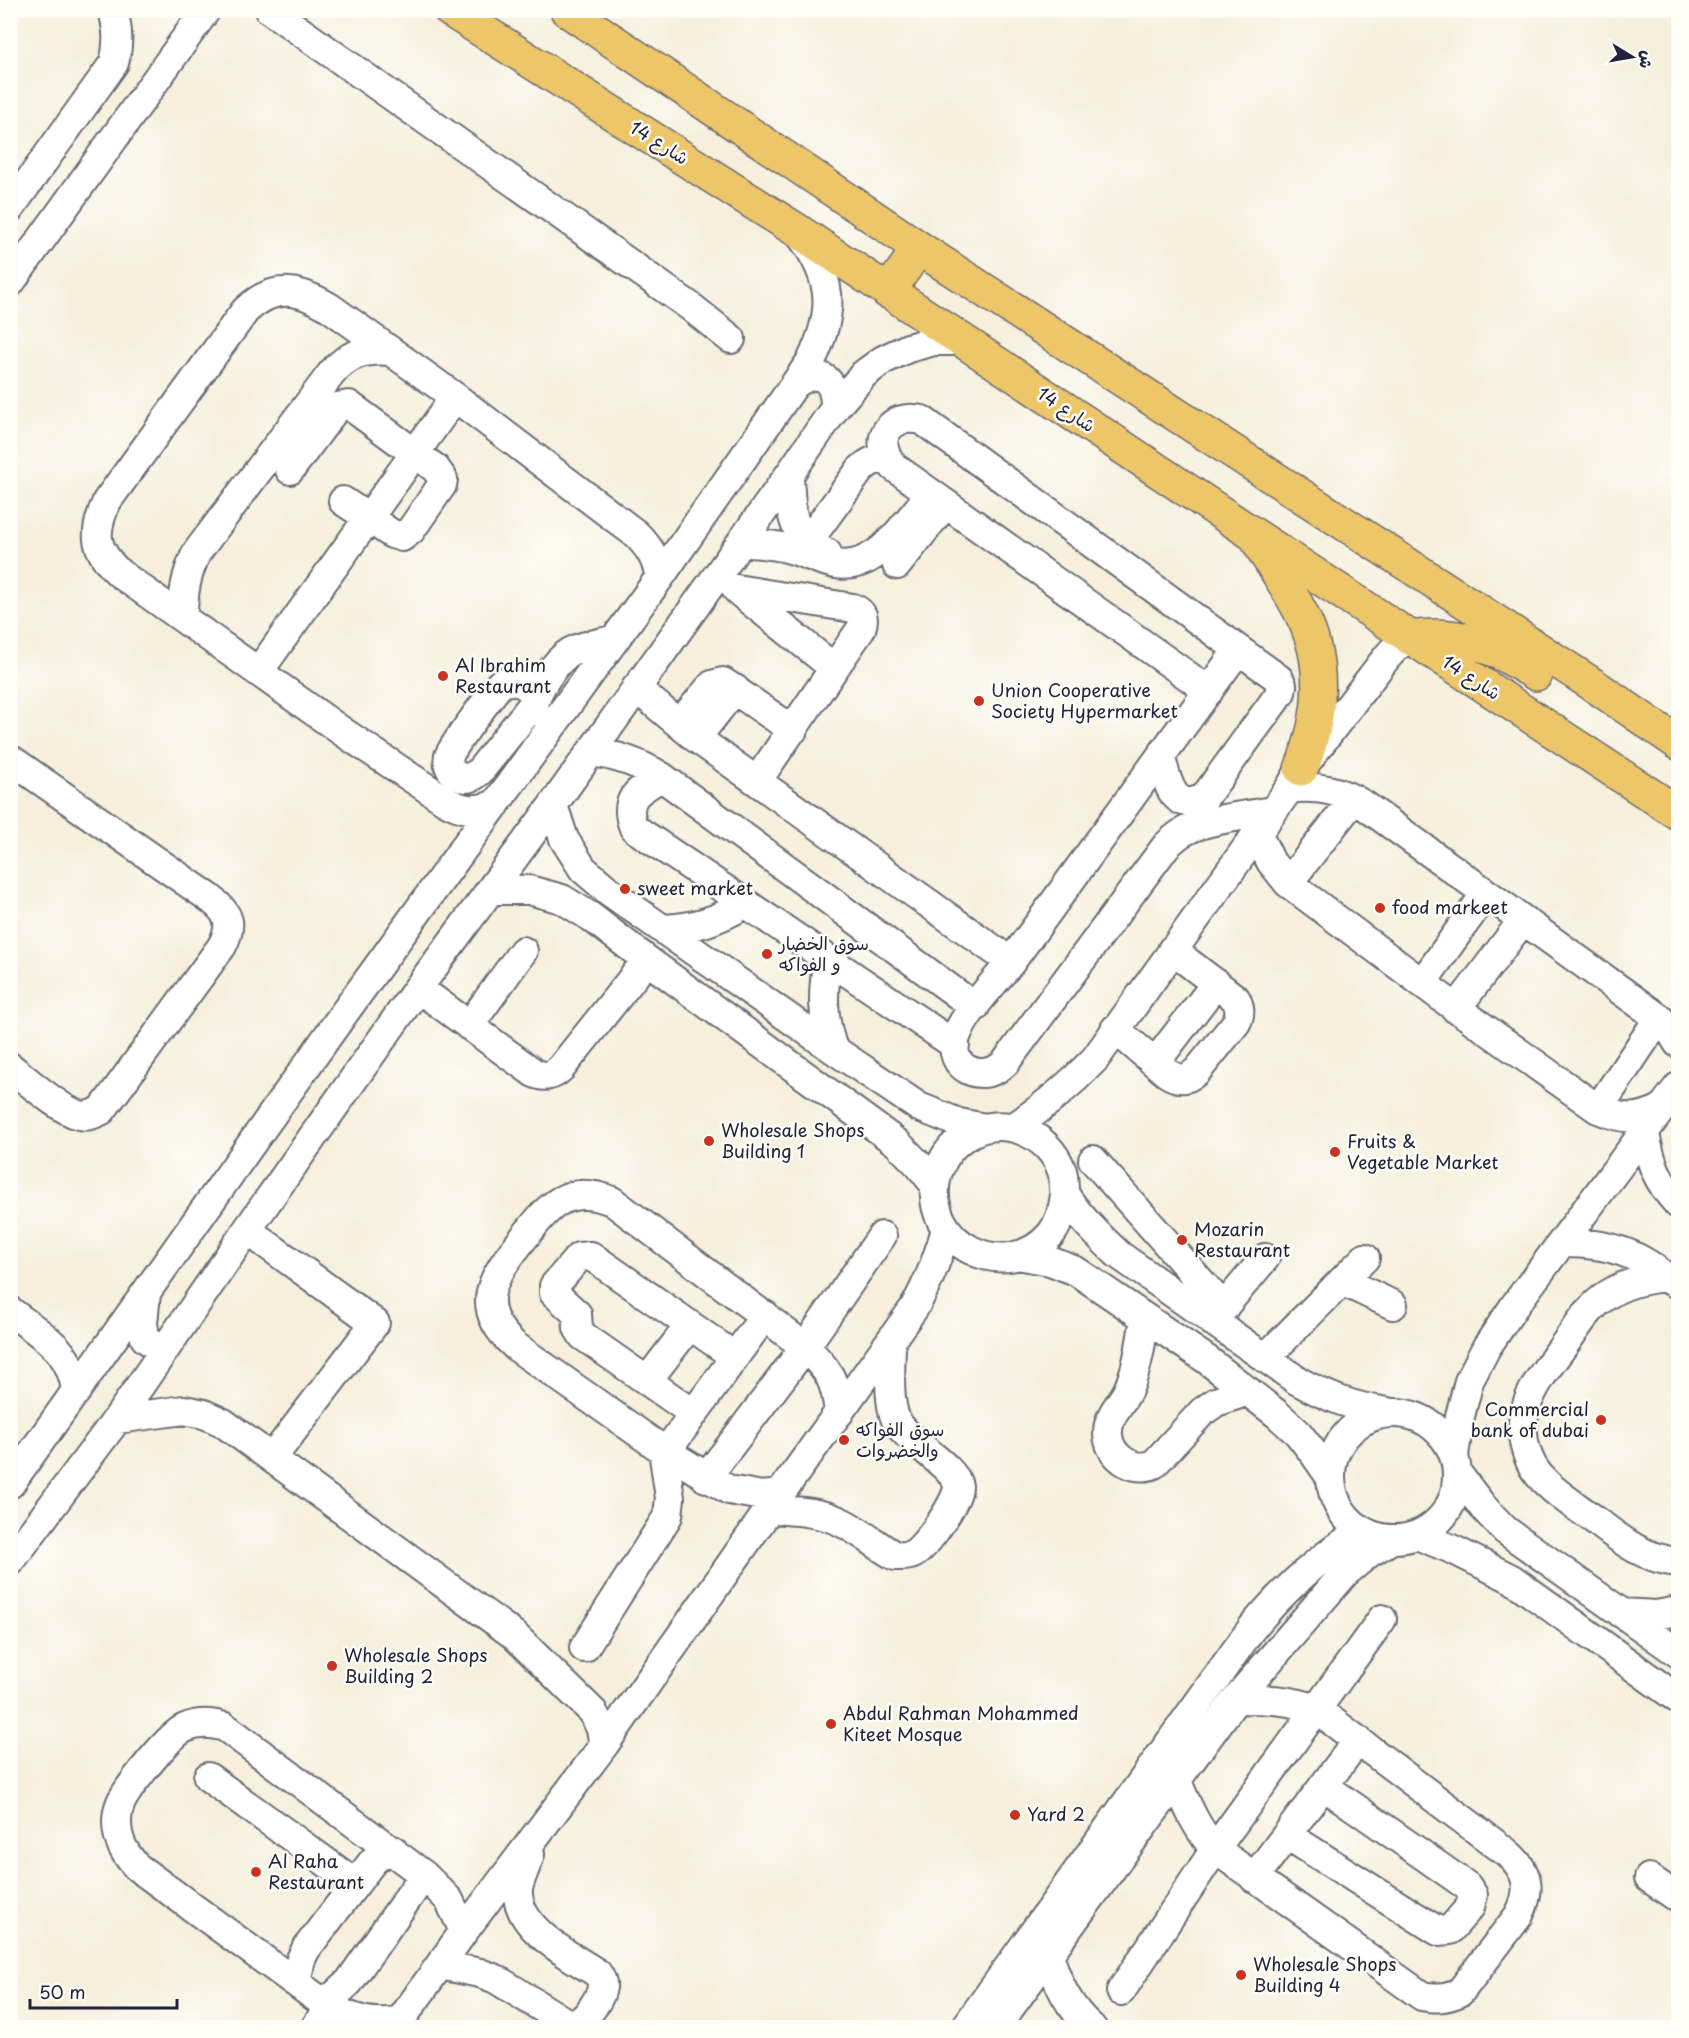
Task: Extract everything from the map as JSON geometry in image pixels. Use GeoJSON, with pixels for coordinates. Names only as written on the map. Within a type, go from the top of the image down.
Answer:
{"type":"FeatureCollection","features":[{"type":"Feature","properties":{"kind":"main road","name":"شارع 14"},"geometry":{"type":"LineString","coordinates":[[450,10],[798,231],[1410,638],[1678,813]]}},
{"type":"Feature","properties":{"kind":"main road"},"geometry":{"type":"LineString","coordinates":[[567,10],[920,248],[1678,742]]}},
{"type":"Feature","properties":{"kind":"main road"},"geometry":{"type":"LineString","coordinates":[[888,292],[920,248]]}},
{"type":"Feature","properties":{"kind":"main road"},"geometry":{"type":"LineString","coordinates":[[1253,534],[1303,617],[1313,645],[1318,670],[1317,720],[1311,745],[1280,800]]}},
{"type":"Feature","properties":{"kind":"main road"},"geometry":{"type":"LineString","coordinates":[[1410,638],[1441,635],[1472,640],[1500,652],[1553,683],[1573,686],[1592,684]]}},
{"type":"Feature","properties":{"kind":"street"},"geometry":{"type":"LineString","coordinates":[[10,208],[114,63],[118,46],[113,10]]}},
{"type":"Feature","properties":{"kind":"street"},"geometry":{"type":"LineString","coordinates":[[10,283],[206,10]]}},
{"type":"Feature","properties":{"kind":"street"},"geometry":{"type":"LineString","coordinates":[[270,10],[691,307],[731,339]]}},
{"type":"Feature","properties":{"kind":"street"},"geometry":{"type":"LineString","coordinates":[[10,1484],[342,1016],[660,577],[811,361],[822,338],[828,312],[826,282],[816,255],[798,231]]}},
{"type":"Feature","properties":{"kind":"street"},"geometry":{"type":"LineString","coordinates":[[496,804],[484,809],[471,810],[458,808],[446,801],[119,573],[106,561],[98,545],[98,522],[107,501],[255,302],[267,295],[297,292],[312,297],[329,307],[455,397],[636,534],[648,546],[656,561],[660,577]]}},
{"type":"Feature","properties":{"kind":"street"},"geometry":{"type":"LineString","coordinates":[[10,1562],[117,1419],[418,988],[636,688],[726,583],[741,542],[835,408],[864,374],[883,360],[908,348],[934,341],[961,341]]}},
{"type":"Feature","properties":{"kind":"street"},"geometry":{"type":"LineString","coordinates":[[183,617],[186,578],[197,552],[338,365],[353,354],[371,350],[390,351]]}},
{"type":"Feature","properties":{"kind":"street"},"geometry":{"type":"LineString","coordinates":[[794,385],[803,378],[812,375],[821,376],[829,381],[834,389],[835,408]]}},
{"type":"Feature","properties":{"kind":"street"},"geometry":{"type":"LineString","coordinates":[[259,671],[455,397]]}},
{"type":"Feature","properties":{"kind":"street"},"geometry":{"type":"LineString","coordinates":[[290,470],[337,407],[343,405],[354,408],[415,453],[440,473],[443,479],[442,485],[408,534],[397,537],[343,501]]}},
{"type":"Feature","properties":{"kind":"street"},"geometry":{"type":"LineString","coordinates":[[1161,759],[1171,792],[1177,798],[1186,802],[1196,802],[1204,798],[1281,692],[1282,685],[1279,679],[922,420],[911,417],[899,419],[890,426],[884,436],[883,448],[886,459],[894,467],[1209,691]]}},
{"type":"Feature","properties":{"kind":"street"},"geometry":{"type":"LineString","coordinates":[[814,533],[860,470],[867,463],[876,459],[886,459]]}},
{"type":"Feature","properties":{"kind":"street"},"geometry":{"type":"LineString","coordinates":[[789,475],[792,519],[800,535],[813,547],[830,554],[847,554],[864,549],[931,494]]}},
{"type":"Feature","properties":{"kind":"street"},"geometry":{"type":"LineString","coordinates":[[741,542],[785,547],[827,563],[844,565],[860,562],[875,555],[931,494]]}},
{"type":"Feature","properties":{"kind":"street"},"geometry":{"type":"LineString","coordinates":[[897,565],[931,494]]}},
{"type":"Feature","properties":{"kind":"street"},"geometry":{"type":"LineString","coordinates":[[726,583],[859,610],[863,615],[864,622],[861,629],[758,781]]}},
{"type":"Feature","properties":{"kind":"street"},"geometry":{"type":"LineString","coordinates":[[726,583],[834,668]]}},
{"type":"Feature","properties":{"kind":"street"},"geometry":{"type":"LineString","coordinates":[[1014,1127],[1044,1108],[1095,1059],[1280,800],[1387,657],[1397,646],[1410,638]]}},
{"type":"Feature","properties":{"kind":"street"},"geometry":{"type":"LineString","coordinates":[[539,746],[534,722],[535,698],[556,662],[574,649],[613,640]]}},
{"type":"Feature","properties":{"kind":"street"},"geometry":{"type":"LineString","coordinates":[[1238,650],[1161,759],[1011,962],[975,1007],[957,1036],[956,1056],[961,1064],[978,1073],[998,1070],[1166,846],[1177,835],[1197,826],[1280,800],[1305,787],[1322,788],[1354,799],[1659,1018],[1678,1043]]}},
{"type":"Feature","properties":{"kind":"street"},"geometry":{"type":"LineString","coordinates":[[636,688],[688,731],[1011,962]]}},
{"type":"Feature","properties":{"kind":"street"},"geometry":{"type":"LineString","coordinates":[[688,731],[735,689],[794,730]]}},
{"type":"Feature","properties":{"kind":"street"},"geometry":{"type":"LineString","coordinates":[[591,752],[633,761],[662,777],[975,1007]]}},
{"type":"Feature","properties":{"kind":"street"},"geometry":{"type":"LineString","coordinates":[[10,759],[211,899],[222,908],[228,920],[228,934],[222,946],[102,1110],[91,1115],[79,1115],[66,1109],[10,1068]]}},
{"type":"Feature","properties":{"kind":"street"},"geometry":{"type":"LineString","coordinates":[[662,777],[636,793],[630,804],[629,817],[634,828],[955,1045]]}},
{"type":"Feature","properties":{"kind":"street"},"geometry":{"type":"LineString","coordinates":[[1288,883],[1354,799]]}},
{"type":"Feature","properties":{"kind":"street"},"geometry":{"type":"LineString","coordinates":[[1280,800],[1271,862],[1288,883],[1456,1009],[1598,1108],[1614,1116],[1644,1117],[1671,1098]]}},
{"type":"Feature","properties":{"kind":"street"},"geometry":{"type":"LineString","coordinates":[[553,805],[564,839],[583,869],[610,892],[919,1107],[959,1123],[985,1128]]}},
{"type":"Feature","properties":{"kind":"street"},"geometry":{"type":"LineString","coordinates":[[491,890],[529,890],[562,899],[591,917],[897,1143],[935,1185]]}},
{"type":"Feature","properties":{"kind":"street"},"geometry":{"type":"LineString","coordinates":[[1422,983],[1486,893]]}},
{"type":"Feature","properties":{"kind":"street"},"geometry":{"type":"LineString","coordinates":[[663,929],[698,926],[723,917],[745,904]]}},
{"type":"Feature","properties":{"kind":"street"},"geometry":{"type":"LineString","coordinates":[[1456,1009],[1523,920]]}},
{"type":"Feature","properties":{"kind":"street"},"geometry":{"type":"LineString","coordinates":[[1115,1029],[1155,1064],[1174,1078],[1182,1079],[1191,1077],[1236,1023],[1240,1016],[1240,1007],[1236,999],[1172,950]]}},
{"type":"Feature","properties":{"kind":"street"},"geometry":{"type":"LineString","coordinates":[[468,1026],[523,951]]}},
{"type":"Feature","properties":{"kind":"street"},"geometry":{"type":"LineString","coordinates":[[828,959],[823,988],[824,1016],[833,1049]]}},
{"type":"Feature","properties":{"kind":"street"},"geometry":{"type":"LineString","coordinates":[[418,988],[540,1076],[556,1073],[647,960]]}},
{"type":"Feature","properties":{"kind":"street"},"geometry":{"type":"LineString","coordinates":[[1155,1064],[1216,983]]}},
{"type":"Feature","properties":{"kind":"street"},"geometry":{"type":"LineString","coordinates":[[1598,1108],[1659,1018]]}},
{"type":"Feature","properties":{"kind":"street"},"geometry":{"type":"LineString","coordinates":[[995,2028],[1236,1699],[1345,1573],[1369,1553],[1434,1525],[1447,1510],[1455,1492],[1455,1464],[1460,1416],[1469,1381],[1482,1356],[1515,1305],[1671,1098]]}},
{"type":"Feature","properties":{"kind":"street"},"geometry":{"type":"LineString","coordinates":[[1014,1127],[1035,1136],[1052,1152],[1063,1173],[1065,1196],[1061,1215],[1051,1233],[1036,1247],[1018,1255],[998,1258],[978,1254],[960,1244],[946,1229],[936,1208],[935,1185],[940,1166],[951,1148],[966,1135],[985,1128],[1014,1127]]}},
{"type":"Feature","properties":{"kind":"street"},"geometry":{"type":"LineString","coordinates":[[1645,1134],[1651,1162],[1664,1188],[1678,1204]]}},
{"type":"Feature","properties":{"kind":"street"},"geometry":{"type":"LineString","coordinates":[[1093,1160],[1218,1314],[1265,1358],[1326,1397],[1356,1407],[1409,1414],[1428,1422],[1443,1436],[1455,1464],[1483,1507],[1505,1530],[1678,1653]]}},
{"type":"Feature","properties":{"kind":"street"},"geometry":{"type":"LineString","coordinates":[[839,1413],[837,1394],[830,1375],[805,1347],[612,1201],[596,1195],[578,1194],[562,1199],[547,1209],[501,1266],[493,1282],[490,1300],[493,1318],[502,1334],[515,1346],[664,1451],[729,1490],[745,1495],[762,1496],[775,1502],[824,1515],[841,1522],[895,1556],[904,1557],[914,1554],[921,1547],[953,1503],[958,1485],[954,1476],[903,1431],[896,1418],[892,1404],[891,1342]]}},
{"type":"Feature","properties":{"kind":"street"},"geometry":{"type":"LineString","coordinates":[[1065,1196],[1100,1238],[1119,1255],[1218,1314]]}},
{"type":"Feature","properties":{"kind":"street"},"geometry":{"type":"LineString","coordinates":[[464,1931],[449,1900],[424,1875],[225,1727],[211,1723],[196,1724],[183,1729],[171,1738],[129,1788],[121,1803],[117,1820],[118,1838],[125,1854],[137,1867],[296,1982],[321,2012],[358,2021],[398,2026],[464,1931],[604,1745],[891,1342],[928,1283],[939,1257],[946,1229]]}},
{"type":"Feature","properties":{"kind":"street"},"geometry":{"type":"LineString","coordinates":[[247,1230],[375,1323],[272,1458]]}},
{"type":"Feature","properties":{"kind":"street"},"geometry":{"type":"LineString","coordinates":[[706,1478],[805,1347],[882,1236]]}},
{"type":"Feature","properties":{"kind":"street"},"geometry":{"type":"LineString","coordinates":[[1562,1243],[1586,1243],[1618,1249],[1643,1260],[1672,1281]]}},
{"type":"Feature","properties":{"kind":"street"},"geometry":{"type":"LineString","coordinates":[[1018,1255],[1050,1261],[1076,1271],[1206,1359],[1298,1433],[1331,1478]]}},
{"type":"Feature","properties":{"kind":"street"},"geometry":{"type":"LineString","coordinates":[[693,1413],[583,1336],[578,1328],[577,1314],[556,1296],[554,1286],[579,1257],[591,1256],[734,1356]]}},
{"type":"Feature","properties":{"kind":"street"},"geometry":{"type":"LineString","coordinates":[[1218,1314],[1265,1258]]}},
{"type":"Feature","properties":{"kind":"street"},"geometry":{"type":"LineString","coordinates":[[1265,1358],[1365,1258]]}},
{"type":"Feature","properties":{"kind":"street"},"geometry":{"type":"LineString","coordinates":[[1672,1281],[1641,1280],[1620,1287],[1594,1306],[1530,1393],[1523,1416],[1524,1441],[1531,1464],[1543,1481],[1628,1546],[1654,1558],[1678,1562]]}},
{"type":"Feature","properties":{"kind":"street"},"geometry":{"type":"LineString","coordinates":[[1342,1281],[1393,1305]]}},
{"type":"Feature","properties":{"kind":"street"},"geometry":{"type":"LineString","coordinates":[[146,1294],[143,1323],[145,1338],[158,1347],[166,1347]]}},
{"type":"Feature","properties":{"kind":"street"},"geometry":{"type":"LineString","coordinates":[[10,1311],[63,1354],[71,1365],[76,1392]]}},
{"type":"Feature","properties":{"kind":"street"},"geometry":{"type":"LineString","coordinates":[[584,1648],[668,1516],[670,1498],[664,1451],[765,1315]]}},
{"type":"Feature","properties":{"kind":"street"},"geometry":{"type":"LineString","coordinates":[[1145,1318],[1133,1377],[1109,1422],[1108,1435],[1111,1449],[1128,1464],[1144,1468],[1154,1464],[1202,1412],[1216,1402],[1248,1391]]}},
{"type":"Feature","properties":{"kind":"street"},"geometry":{"type":"LineString","coordinates":[[647,1381],[690,1325]]}},
{"type":"Feature","properties":{"kind":"street"},"geometry":{"type":"LineString","coordinates":[[117,1419],[184,1410],[204,1414],[222,1422],[514,1635],[593,1712],[601,1729],[604,1745]]}},
{"type":"Feature","properties":{"kind":"street"},"geometry":{"type":"LineString","coordinates":[[1388,1412],[1365,1419],[1346,1434],[1334,1455],[1331,1478],[1335,1499],[1346,1517],[1362,1531],[1404,1537],[1454,1550],[1512,1579],[1678,1699]]}},
{"type":"Feature","properties":{"kind":"street"},"geometry":{"type":"LineString","coordinates":[[965,2028],[1252,1628],[1295,1580],[1339,1545],[1362,1531]]}},
{"type":"Feature","properties":{"kind":"street"},"geometry":{"type":"LineString","coordinates":[[1622,1613],[1656,1615],[1678,1611]]}},
{"type":"Feature","properties":{"kind":"street"},"geometry":{"type":"LineString","coordinates":[[1121,1991],[1215,1849],[1382,1618]]}},
{"type":"Feature","properties":{"kind":"street"},"geometry":{"type":"LineString","coordinates":[[1177,1781],[1202,1835],[1215,1849],[1422,1996],[1435,1999],[1448,1998],[1460,1992],[1519,1915],[1525,1902],[1527,1888],[1525,1874],[1517,1861],[1506,1852],[1316,1709],[1298,1702],[1274,1698],[1236,1699]]}},
{"type":"Feature","properties":{"kind":"street"},"geometry":{"type":"LineString","coordinates":[[1254,1878],[1358,1740]]}},
{"type":"Feature","properties":{"kind":"street"},"geometry":{"type":"LineString","coordinates":[[208,1777],[355,1883]]}},
{"type":"Feature","properties":{"kind":"street"},"geometry":{"type":"LineString","coordinates":[[1287,1835],[1438,1931],[1450,1930],[1470,1906],[1473,1895],[1467,1886],[1324,1786]]}},
{"type":"Feature","properties":{"kind":"street"},"geometry":{"type":"LineString","coordinates":[[440,1965],[480,1973],[496,1979],[565,2022],[580,2021],[586,2015],[602,1987],[597,1973],[539,1933],[527,1921],[519,1905],[518,1888],[536,1834]]}},
{"type":"Feature","properties":{"kind":"street"},"geometry":{"type":"LineString","coordinates":[[296,1982],[301,1959],[306,1949],[373,1861],[383,1853],[393,1850]]}},
{"type":"Feature","properties":{"kind":"street"},"geometry":{"type":"LineString","coordinates":[[321,2012],[349,1982],[424,1875]]}},
{"type":"Feature","properties":{"kind":"street"},"geometry":{"type":"LineString","coordinates":[[1649,1878],[1678,1898]]}},
{"type":"Feature","properties":{"kind":"street"},"geometry":{"type":"LineString","coordinates":[[1049,1955],[1059,1985],[1069,2004],[1092,2028]]}},
{"type":"Feature","properties":{"kind":"place","name":"Al Ibrahim Restaurant"},"geometry":{"type":"Point","coordinates":[443,676]}},
{"type":"Feature","properties":{"kind":"place","name":"Union Cooperative Society Hypermarket"},"geometry":{"type":"Point","coordinates":[979,701]}},
{"type":"Feature","properties":{"kind":"place","name":"sweet market"},"geometry":{"type":"Point","coordinates":[625,889]}},
{"type":"Feature","properties":{"kind":"place","name":"food markeet"},"geometry":{"type":"Point","coordinates":[1380,908]}},
{"type":"Feature","properties":{"kind":"place","name":"سوق الخضار و الفواكه"},"geometry":{"type":"Point","coordinates":[767,954]}},
{"type":"Feature","properties":{"kind":"place","name":"Wholesale Shops Building 1"},"geometry":{"type":"Point","coordinates":[709,1141]}},
{"type":"Feature","properties":{"kind":"place","name":"Fruits & Vegetable Market"},"geometry":{"type":"Point","coordinates":[1335,1152]}},
{"type":"Feature","properties":{"kind":"place","name":"Mozarin Restaurant"},"geometry":{"type":"Point","coordinates":[1182,1240]}},
{"type":"Feature","properties":{"kind":"place","name":"Commercial bank of dubai"},"geometry":{"type":"Point","coordinates":[1601,1420]}},
{"type":"Feature","properties":{"kind":"place","name":"سوق الفواكه والخضروات"},"geometry":{"type":"Point","coordinates":[844,1440]}},
{"type":"Feature","properties":{"kind":"place","name":"Wholesale Shops Building 2"},"geometry":{"type":"Point","coordinates":[332,1666]}},
{"type":"Feature","properties":{"kind":"place","name":"Abdul Rahman Mohammed Kiteet Mosque"},"geometry":{"type":"Point","coordinates":[831,1724]}},
{"type":"Feature","properties":{"kind":"place","name":"Yard 2"},"geometry":{"type":"Point","coordinates":[1015,1815]}},
{"type":"Feature","properties":{"kind":"place","name":"Al Raha Restaurant"},"geometry":{"type":"Point","coordinates":[256,1872]}},
{"type":"Feature","properties":{"kind":"place","name":"Wholesale Shops Building 4"},"geometry":{"type":"Point","coordinates":[1241,1975]}}]}
